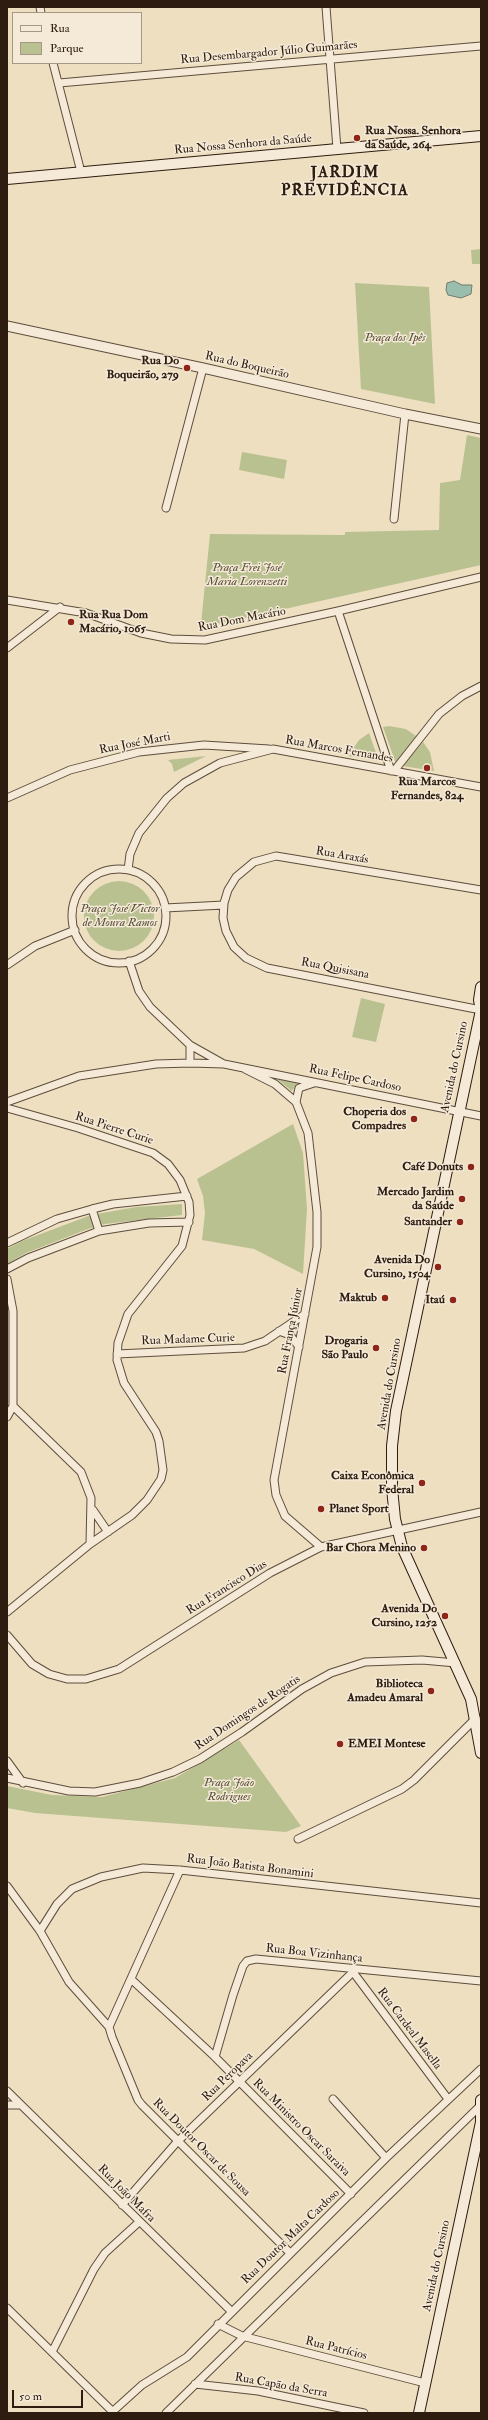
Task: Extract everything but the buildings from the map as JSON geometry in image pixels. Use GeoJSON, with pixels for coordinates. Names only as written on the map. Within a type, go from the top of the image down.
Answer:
{"type":"FeatureCollection","features":[{"type":"Feature","properties":{"kind":"main road","name":"Rua Nossa Senhora da Saúde"},"geometry":{"type":"LineString","coordinates":[[7,179],[481,136]]}},
{"type":"Feature","properties":{"kind":"main road","name":"Avenida do Cursino"},"geometry":{"type":"LineString","coordinates":[[481,987],[479,1000],[481,1010],[458,1112],[396,1411],[392,1446],[392,1488],[397,1531],[414,1575],[456,1663],[471,1699],[476,1718],[481,1753]]}},
{"type":"Feature","properties":{"kind":"main road","name":"Avenida do Cursino"},"geometry":{"type":"LineString","coordinates":[[419,2413],[481,2123],[481,2104]]}},
{"type":"Feature","properties":{"kind":"street"},"geometry":{"type":"LineString","coordinates":[[326,7],[337,149]]}},
{"type":"Feature","properties":{"kind":"street","name":"Rua Desembargador Júlio Guimarães"},"geometry":{"type":"LineString","coordinates":[[59,83],[481,46]]}},
{"type":"Feature","properties":{"kind":"street"},"geometry":{"type":"LineString","coordinates":[[53,64],[81,172]]}},
{"type":"Feature","properties":{"kind":"street","name":"Rua do Boqueirão"},"geometry":{"type":"LineString","coordinates":[[7,326],[203,368],[405,414],[481,429]]}},
{"type":"Feature","properties":{"kind":"street"},"geometry":{"type":"LineString","coordinates":[[166,508],[203,368]]}},
{"type":"Feature","properties":{"kind":"street"},"geometry":{"type":"LineString","coordinates":[[394,519],[405,414]]}},
{"type":"Feature","properties":{"kind":"street","name":"Rua Dom Macário"},"geometry":{"type":"LineString","coordinates":[[7,600],[60,607],[96,615],[141,633],[171,639],[205,640],[338,612],[481,577]]}},
{"type":"Feature","properties":{"kind":"street"},"geometry":{"type":"LineString","coordinates":[[7,648],[60,607]]}},
{"type":"Feature","properties":{"kind":"street"},"geometry":{"type":"LineString","coordinates":[[338,612],[393,771]]}},
{"type":"Feature","properties":{"kind":"street"},"geometry":{"type":"LineString","coordinates":[[393,771],[439,714],[462,696],[481,686]]}},
{"type":"Feature","properties":{"kind":"street","name":"Rua José Marti"},"geometry":{"type":"LineString","coordinates":[[7,798],[70,770],[139,752],[204,745],[273,749]]}},
{"type":"Feature","properties":{"kind":"street","name":"Rua Marcos Fernandes"},"geometry":{"type":"LineString","coordinates":[[128,870],[130,854],[139,833],[167,798],[184,783],[220,763],[273,749],[481,787]]}},
{"type":"Feature","properties":{"kind":"street","name":"Rua Araxás"},"geometry":{"type":"LineString","coordinates":[[224,905],[228,890],[236,877],[254,862],[276,856],[481,890]]}},
{"type":"Feature","properties":{"kind":"street"},"geometry":{"type":"LineString","coordinates":[[128,870],[139,873],[152,882],[162,896],[165,908],[165,927],[158,942],[147,953],[129,961],[114,962],[98,957],[86,948],[75,930],[73,917],[74,905],[85,884],[107,871],[128,870]]}},
{"type":"Feature","properties":{"kind":"street"},"geometry":{"type":"LineString","coordinates":[[165,908],[224,905]]}},
{"type":"Feature","properties":{"kind":"street","name":"Rua Quisisana"},"geometry":{"type":"LineString","coordinates":[[224,905],[223,918],[232,942],[246,958],[268,968],[481,1010]]}},
{"type":"Feature","properties":{"kind":"street"},"geometry":{"type":"LineString","coordinates":[[7,964],[35,946],[75,930]]}},
{"type":"Feature","properties":{"kind":"street","name":"Rua Felipe Cardoso"},"geometry":{"type":"LineString","coordinates":[[129,961],[139,991],[146,1001],[190,1045],[224,1064]]}},
{"type":"Feature","properties":{"kind":"street"},"geometry":{"type":"LineString","coordinates":[[190,1045],[190,1063]]}},
{"type":"Feature","properties":{"kind":"street","name":"Rua Felipe Cardoso"},"geometry":{"type":"LineString","coordinates":[[7,1102],[80,1076],[156,1064],[224,1064],[481,1116]]}},
{"type":"Feature","properties":{"kind":"street","name":"Rua França Júnior"},"geometry":{"type":"LineString","coordinates":[[245,1069],[275,1084],[296,1102],[308,1133],[318,1229],[318,1247],[274,1480],[276,1495],[285,1516],[321,1547]]}},
{"type":"Feature","properties":{"kind":"street"},"geometry":{"type":"LineString","coordinates":[[296,1102],[300,1088],[318,1082]]}},
{"type":"Feature","properties":{"kind":"street","name":"Rua Pierre Curie"},"geometry":{"type":"LineString","coordinates":[[7,1108],[78,1128],[153,1153],[175,1172],[187,1196],[189,1222],[182,1246],[176,1256],[128,1314],[120,1331],[117,1354],[117,1360],[124,1383],[156,1432],[162,1454],[163,1470],[159,1483],[147,1500],[108,1532],[90,1544],[7,1612]]}},
{"type":"Feature","properties":{"kind":"street"},"geometry":{"type":"LineString","coordinates":[[7,1243],[57,1219],[92,1209],[113,1204],[187,1196]]}},
{"type":"Feature","properties":{"kind":"street"},"geometry":{"type":"LineString","coordinates":[[92,1209],[99,1231]]}},
{"type":"Feature","properties":{"kind":"street"},"geometry":{"type":"LineString","coordinates":[[7,1269],[28,1258],[99,1231],[149,1223],[189,1222]]}},
{"type":"Feature","properties":{"kind":"street"},"geometry":{"type":"LineString","coordinates":[[7,1279],[13,1311],[13,1406],[7,1418]]}},
{"type":"Feature","properties":{"kind":"street","name":"Rua Madame Curie"},"geometry":{"type":"LineString","coordinates":[[117,1354],[239,1349],[265,1341],[305,1314]]}},
{"type":"Feature","properties":{"kind":"street"},"geometry":{"type":"LineString","coordinates":[[279,1331],[290,1335],[299,1347]]}},
{"type":"Feature","properties":{"kind":"street"},"geometry":{"type":"LineString","coordinates":[[13,1406],[81,1472],[87,1482],[93,1510],[90,1544]]}},
{"type":"Feature","properties":{"kind":"street"},"geometry":{"type":"LineString","coordinates":[[93,1510],[108,1532]]}},
{"type":"Feature","properties":{"kind":"street","name":"Rua Francisco Dias"},"geometry":{"type":"LineString","coordinates":[[7,1636],[32,1664],[49,1674],[67,1679],[86,1679],[120,1669],[270,1573],[321,1547],[481,1512]]}},
{"type":"Feature","properties":{"kind":"street","name":"Rua Domingos de Rogatis"},"geometry":{"type":"LineString","coordinates":[[7,1778],[23,1783],[69,1791],[96,1792],[140,1783],[173,1772],[200,1759],[242,1732],[302,1689],[332,1673],[365,1662],[422,1660],[456,1663]]}},
{"type":"Feature","properties":{"kind":"street"},"geometry":{"type":"LineString","coordinates":[[298,1839],[402,1789],[476,1718]]}},
{"type":"Feature","properties":{"kind":"street"},"geometry":{"type":"LineString","coordinates":[[7,1761],[23,1783]]}},
{"type":"Feature","properties":{"kind":"street","name":"Rua João Batista Bonamini"},"geometry":{"type":"LineString","coordinates":[[40,1931],[65,1894],[91,1881],[143,1868],[180,1870],[481,1903]]}},
{"type":"Feature","properties":{"kind":"street"},"geometry":{"type":"LineString","coordinates":[[7,1886],[40,1931],[69,1982],[109,2026],[180,1870]]}},
{"type":"Feature","properties":{"kind":"street","name":"Rua Boa Vizinhança"},"geometry":{"type":"LineString","coordinates":[[215,2057],[233,1995],[243,1966],[247,1961],[256,1959],[354,1971],[481,1981]]}},
{"type":"Feature","properties":{"kind":"street","name":"Rua Peropava"},"geometry":{"type":"LineString","coordinates":[[122,2205],[177,2142],[354,1971]]}},
{"type":"Feature","properties":{"kind":"street","name":"Rua Cardeal Masella"},"geometry":{"type":"LineString","coordinates":[[354,1971],[448,2098]]}},
{"type":"Feature","properties":{"kind":"street","name":"Rua Ministro Oscar Saraiva"},"geometry":{"type":"LineString","coordinates":[[131,1979],[215,2057],[351,2194]]}},
{"type":"Feature","properties":{"kind":"street","name":"Rua Doutor Oscar de Sousa"},"geometry":{"type":"LineString","coordinates":[[109,2026],[138,2100],[177,2142],[290,2253]]}},
{"type":"Feature","properties":{"kind":"street","name":"Rua Doutor Malta Cardoso"},"geometry":{"type":"LineString","coordinates":[[111,2412],[142,2385],[187,2357],[231,2311],[386,2158],[448,2098],[481,2069]]}},
{"type":"Feature","properties":{"kind":"street","name":"Rua João Mafra"},"geometry":{"type":"LineString","coordinates":[[7,2091],[231,2311]]}},
{"type":"Feature","properties":{"kind":"street"},"geometry":{"type":"LineString","coordinates":[[333,2099],[386,2158]]}},
{"type":"Feature","properties":{"kind":"street"},"geometry":{"type":"LineString","coordinates":[[166,2413],[242,2336],[481,2104]]}},
{"type":"Feature","properties":{"kind":"street"},"geometry":{"type":"LineString","coordinates":[[7,2105],[21,2105]]}},
{"type":"Feature","properties":{"kind":"street"},"geometry":{"type":"LineString","coordinates":[[52,2352],[94,2269],[105,2253],[139,2222]]}},
{"type":"Feature","properties":{"kind":"street"},"geometry":{"type":"LineString","coordinates":[[7,2308],[111,2412]]}},
{"type":"Feature","properties":{"kind":"street"},"geometry":{"type":"LineString","coordinates":[[218,2324],[242,2336]]}},
{"type":"Feature","properties":{"kind":"street","name":"Rua Patrícios"},"geometry":{"type":"LineString","coordinates":[[242,2336],[425,2383]]}},
{"type":"Feature","properties":{"kind":"street","name":"Rua Capão da Serra"},"geometry":{"type":"LineString","coordinates":[[195,2384],[258,2391],[364,2413]]}},
{"type":"Feature","properties":{"kind":"green space"},"geometry":{"type":"Polygon","coordinates":[[[481,249],[481,264],[472,264],[471,250],[481,249]]]}},
{"type":"Feature","properties":{"kind":"green space","name":"Praça dos Ipês"},"geometry":{"type":"Polygon","coordinates":[[[355,283],[429,287],[435,404],[361,389],[355,283]]]}},
{"type":"Feature","properties":{"kind":"green space","name":"Praça Frei José Maria Lorenzetti"},"geometry":{"type":"Polygon","coordinates":[[[467,435],[481,438],[481,565],[222,623],[201,624],[210,534],[345,535],[345,532],[439,530],[440,483],[460,480],[467,435]]]}},
{"type":"Feature","properties":{"kind":"green space"},"geometry":{"type":"Polygon","coordinates":[[[242,452],[287,460],[284,479],[239,470],[242,452]]]}},
{"type":"Feature","properties":{"kind":"green space"},"geometry":{"type":"Polygon","coordinates":[[[389,726],[406,729],[416,736],[396,764],[383,727],[389,726]]]}},
{"type":"Feature","properties":{"kind":"green space"},"geometry":{"type":"Polygon","coordinates":[[[369,733],[379,761],[348,756],[359,740],[369,733]]]}},
{"type":"Feature","properties":{"kind":"green space"},"geometry":{"type":"Polygon","coordinates":[[[423,742],[430,752],[434,771],[403,766],[423,742]]]}},
{"type":"Feature","properties":{"kind":"green space"},"geometry":{"type":"Polygon","coordinates":[[[206,756],[174,772],[172,764],[168,760],[206,756]]]}},
{"type":"Feature","properties":{"kind":"green space","name":"Praça José Victor de Moura Ramos"},"geometry":{"type":"Polygon","coordinates":[[[119,881],[138,887],[148,897],[154,916],[148,935],[138,945],[119,951],[100,945],[90,935],[84,916],[90,897],[100,887],[119,881]]]}},
{"type":"Feature","properties":{"kind":"green space"},"geometry":{"type":"Polygon","coordinates":[[[361,998],[385,1004],[376,1042],[352,1037],[361,998]]]}},
{"type":"Feature","properties":{"kind":"green space"},"geometry":{"type":"Polygon","coordinates":[[[277,1079],[297,1083],[292,1091],[277,1079]]]}},
{"type":"Feature","properties":{"kind":"green space"},"geometry":{"type":"Polygon","coordinates":[[[293,1124],[303,1153],[307,1209],[303,1274],[254,1249],[202,1240],[205,1213],[203,1196],[197,1179],[293,1124]]]}},
{"type":"Feature","properties":{"kind":"green space"},"geometry":{"type":"Polygon","coordinates":[[[182,1204],[182,1215],[105,1224],[26,1253],[7,1264],[7,1249],[22,1241],[91,1215],[136,1207],[182,1204]]]}},
{"type":"Feature","properties":{"kind":"green space","name":"Praça João Rodrigues"},"geometry":{"type":"Polygon","coordinates":[[[239,1740],[301,1826],[286,1832],[35,1813],[7,1808],[7,1786],[52,1795],[102,1797],[175,1778],[239,1740]]]}},
{"type":"Feature","properties":{"kind":"shaded area"},"geometry":{"type":"Polygon","coordinates":[[[454,281],[462,285],[472,285],[471,294],[461,298],[448,295],[446,290],[447,283],[454,281]]]}},
{"type":"Feature","properties":{"kind":"place","name":"Rua Nossa. Senhora da Saúde, 264"},"geometry":{"type":"Point","coordinates":[357,138]}},
{"type":"Feature","properties":{"kind":"place","name":"Rua Do Boqueirão, 279"},"geometry":{"type":"Point","coordinates":[187,368]}},
{"type":"Feature","properties":{"kind":"place","name":"Rua Rua Dom Macário, 1065"},"geometry":{"type":"Point","coordinates":[71,622]}},
{"type":"Feature","properties":{"kind":"place","name":"Rua Marcos Fernandes, 824"},"geometry":{"type":"Point","coordinates":[427,768]}},
{"type":"Feature","properties":{"kind":"place","name":"Choperia dos Compadres"},"geometry":{"type":"Point","coordinates":[414,1119]}},
{"type":"Feature","properties":{"kind":"place","name":"Café Donuts"},"geometry":{"type":"Point","coordinates":[471,1167]}},
{"type":"Feature","properties":{"kind":"place","name":"Mercado Jardim da Saúde"},"geometry":{"type":"Point","coordinates":[462,1199]}},
{"type":"Feature","properties":{"kind":"place","name":"Santander"},"geometry":{"type":"Point","coordinates":[460,1222]}},
{"type":"Feature","properties":{"kind":"place","name":"Avenida Do Cursino, 1504"},"geometry":{"type":"Point","coordinates":[438,1267]}},
{"type":"Feature","properties":{"kind":"place","name":"Maktub"},"geometry":{"type":"Point","coordinates":[385,1298]}},
{"type":"Feature","properties":{"kind":"place","name":"Itaú"},"geometry":{"type":"Point","coordinates":[453,1300]}},
{"type":"Feature","properties":{"kind":"place","name":"Drogaria São Paulo"},"geometry":{"type":"Point","coordinates":[376,1348]}},
{"type":"Feature","properties":{"kind":"place","name":"Caixa Econômica Federal"},"geometry":{"type":"Point","coordinates":[422,1483]}},
{"type":"Feature","properties":{"kind":"place","name":"Planet Sport"},"geometry":{"type":"Point","coordinates":[321,1509]}},
{"type":"Feature","properties":{"kind":"place","name":"Bar Chora Menino"},"geometry":{"type":"Point","coordinates":[424,1548]}},
{"type":"Feature","properties":{"kind":"place","name":"Avenida Do Cursino, 1252"},"geometry":{"type":"Point","coordinates":[445,1616]}},
{"type":"Feature","properties":{"kind":"place","name":"Biblioteca Amadeu Amaral"},"geometry":{"type":"Point","coordinates":[431,1691]}},
{"type":"Feature","properties":{"kind":"place","name":"EMEI Montese"},"geometry":{"type":"Point","coordinates":[340,1744]}},
{"type":"Feature","properties":{"kind":"district","name":"JARDIM PREVIDÊNCIA"},"geometry":{"type":"Point","coordinates":[345,183]}}]}
